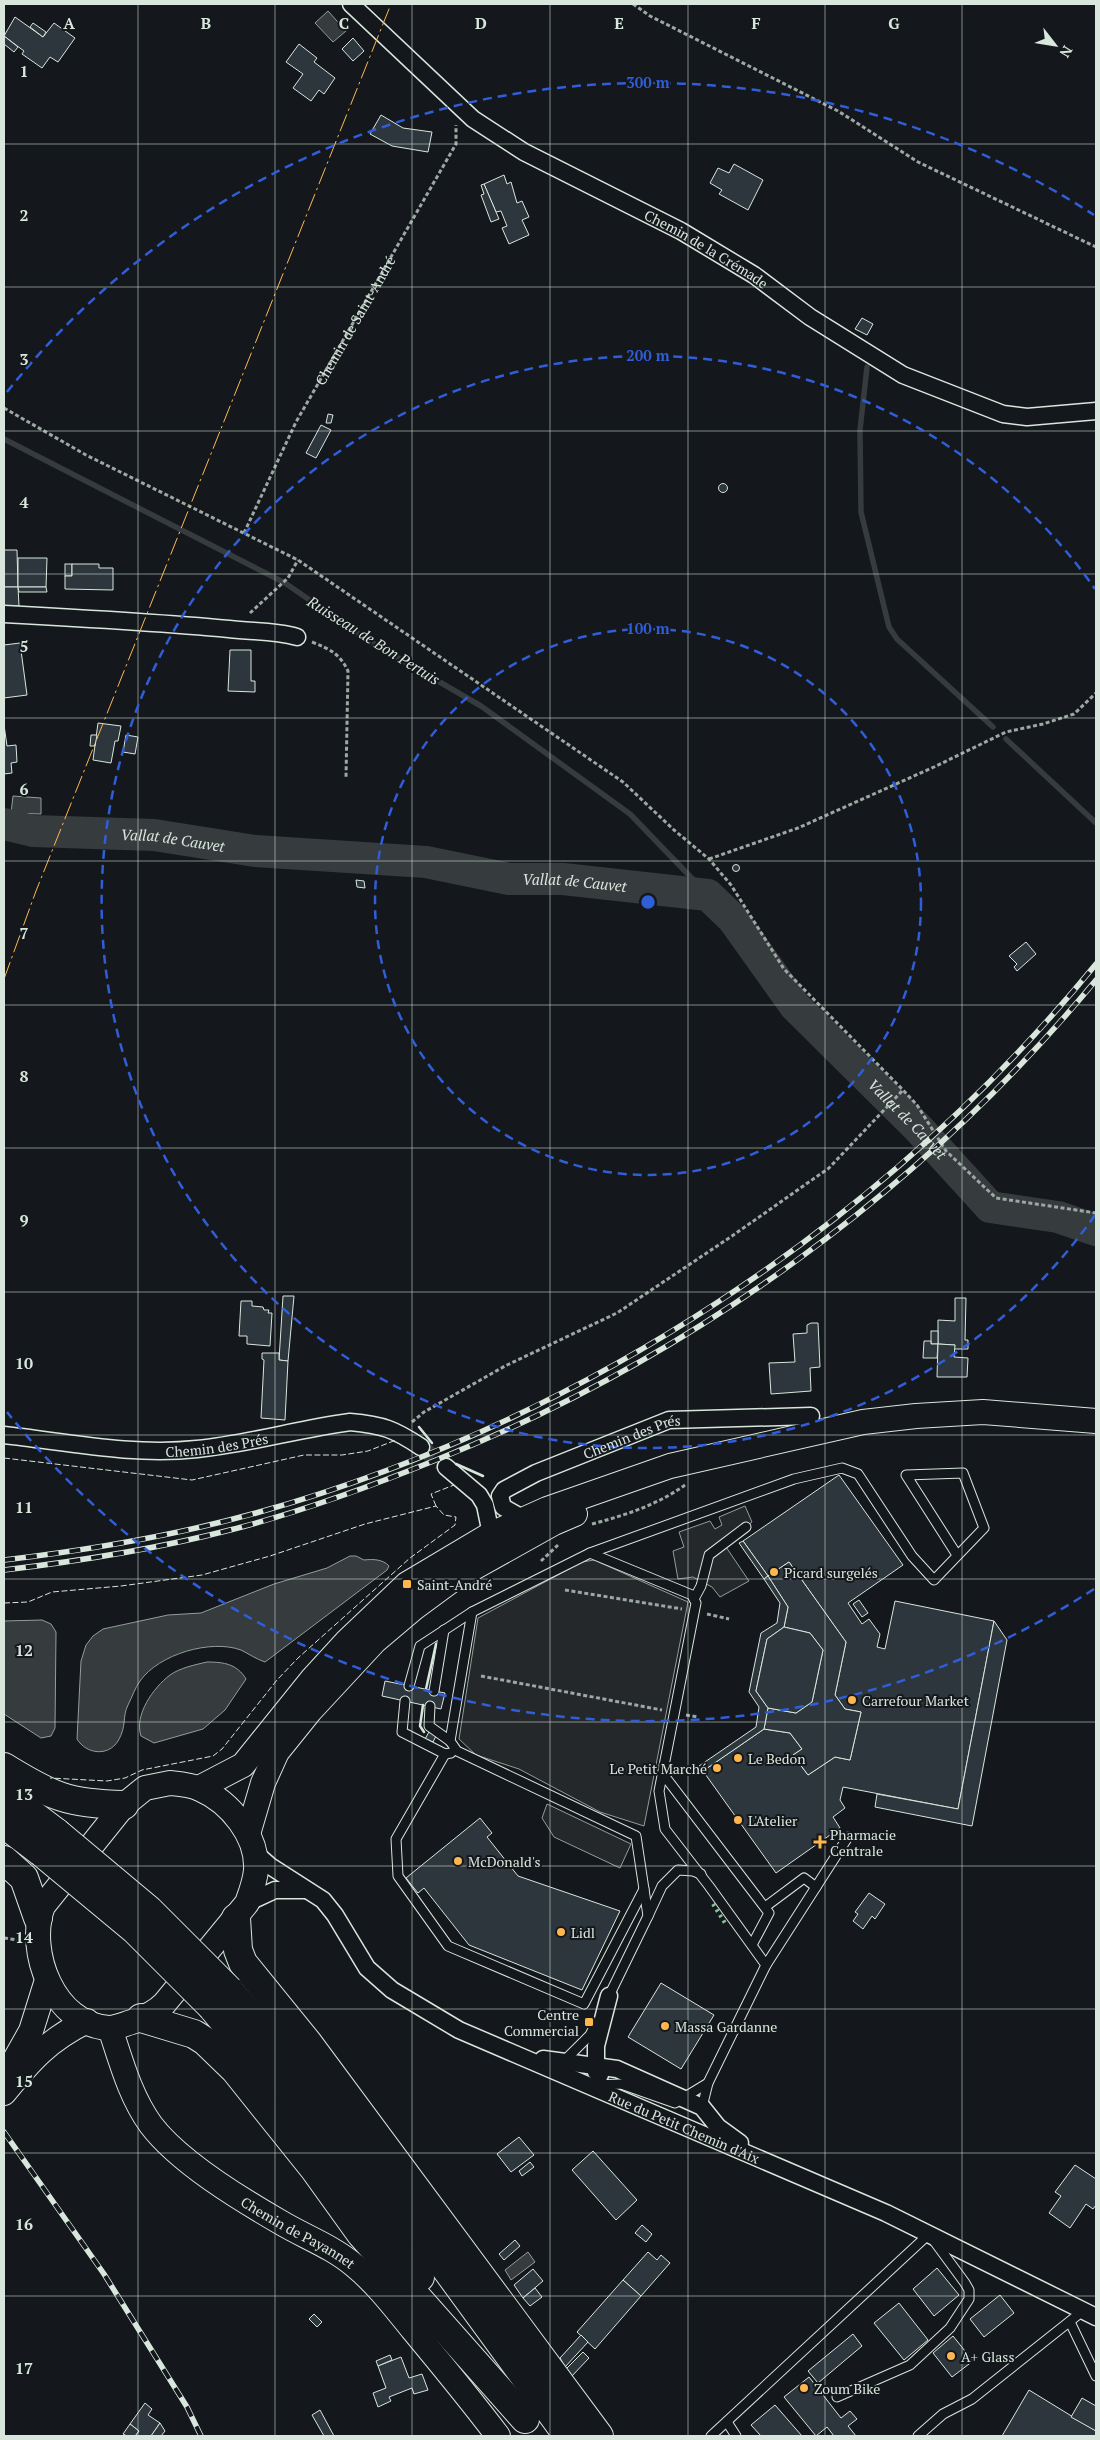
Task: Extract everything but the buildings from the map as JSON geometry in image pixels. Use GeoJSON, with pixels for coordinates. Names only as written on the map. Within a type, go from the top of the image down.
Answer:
{"type":"FeatureCollection","features":[{"type":"Feature","properties":{"kind":"highway"},"geometry":{"type":"LineString","coordinates":[[4,1767],[45,1792],[64,1800],[91,1805],[124,1805]]}},
{"type":"Feature","properties":{"kind":"highway"},"geometry":{"type":"LineString","coordinates":[[4,1793],[49,1842]]}},
{"type":"Feature","properties":{"kind":"highway"},"geometry":{"type":"LineString","coordinates":[[4,1824],[49,1842],[149,1910],[220,1998],[301,2115],[531,2428]]}},
{"type":"Feature","properties":{"kind":"highway"},"geometry":{"type":"LineString","coordinates":[[4,1860],[24,1878],[38,1918]]}},
{"type":"Feature","properties":{"kind":"highway"},"geometry":{"type":"LineString","coordinates":[[241,1911],[238,1950],[242,1963],[308,2042],[599,2436]]}},
{"type":"Feature","properties":{"kind":"highway"},"geometry":{"type":"LineString","coordinates":[[220,1998],[334,2117],[568,2436]]}},
{"type":"Feature","properties":{"kind":"highway"},"geometry":{"type":"LineString","coordinates":[[141,2018],[194,2034],[205,2041],[235,2070],[315,2170],[361,2234],[531,2428]]}},
{"type":"Feature","properties":{"kind":"main road"},"geometry":{"type":"LineString","coordinates":[[199,1788],[243,1764],[340,1649],[407,1584],[491,1534],[524,1519],[670,1466],[863,1422],[916,1416],[983,1412],[1096,1421]]}},
{"type":"Feature","properties":{"kind":"main road"},"geometry":{"type":"LineString","coordinates":[[251,1843],[270,1767],[278,1752],[310,1711],[375,1641],[437,1591],[488,1559],[525,1541],[554,1523],[629,1494],[788,1439]]}},
{"type":"Feature","properties":{"kind":"main road"},"geometry":{"type":"LineString","coordinates":[[170,1782],[199,1788],[225,1804],[251,1843],[256,1868],[254,1883],[241,1911],[156,2012],[110,2028],[86,2021],[64,2004],[47,1980],[39,1950],[38,1918],[43,1906],[124,1805],[145,1788],[156,1785],[170,1782]]}},
{"type":"Feature","properties":{"kind":"main road"},"geometry":{"type":"LineString","coordinates":[[4,2079],[31,2030],[47,1980]]}},
{"type":"Feature","properties":{"kind":"main road"},"geometry":{"type":"LineString","coordinates":[[4,2094],[38,2052],[63,2033],[86,2021]]}},
{"type":"Feature","properties":{"kind":"main road","name":"Chemin de Payannet"},"geometry":{"type":"LineString","coordinates":[[110,2028],[135,2097],[157,2132],[195,2166],[231,2191],[281,2223],[341,2255],[366,2275],[474,2404],[498,2436]]}},
{"type":"Feature","properties":{"kind":"street","name":"Chemin de la Crémade"},"geometry":{"type":"LineString","coordinates":[[351,4],[473,119],[524,152],[681,231],[754,275],[810,317],[903,375],[1003,414],[1027,417],[1096,411]]}},
{"type":"Feature","properties":{"kind":"street"},"geometry":{"type":"LineString","coordinates":[[4,614],[159,622],[232,630],[278,632],[298,637]]}},
{"type":"Feature","properties":{"kind":"street","name":"Chemin des Prés"},"geometry":{"type":"LineString","coordinates":[[524,1519],[503,1507],[500,1496],[504,1490],[536,1473],[670,1420],[811,1416]]}},
{"type":"Feature","properties":{"kind":"street","name":"Chemin des Prés"},"geometry":{"type":"LineString","coordinates":[[4,1435],[156,1451],[205,1448],[350,1422],[375,1424],[393,1429],[421,1447]]}},
{"type":"Feature","properties":{"kind":"street"},"geometry":{"type":"LineString","coordinates":[[446,1467],[479,1494],[485,1505],[491,1534]]}},
{"type":"Feature","properties":{"kind":"street","name":"Rue du Petit Chemin d'Aix"},"geometry":{"type":"LineString","coordinates":[[251,1843],[270,1866],[311,1890],[323,1900],[335,1915],[367,1968],[392,1990],[459,2030],[929,2234],[1090,2314]]}},
{"type":"Feature","properties":{"kind":"street"},"geometry":{"type":"LineString","coordinates":[[241,1911],[275,1890],[311,1890]]}},
{"type":"Feature","properties":{"kind":"street"},"geometry":{"type":"LineString","coordinates":[[609,1996],[596,2046],[596,2072],[638,2107]]}},
{"type":"Feature","properties":{"kind":"street"},"geometry":{"type":"LineString","coordinates":[[522,2057],[617,2069],[702,2107],[718,2127],[762,2160]]}},
{"type":"Feature","properties":{"kind":"lane"},"geometry":{"type":"LineString","coordinates":[[409,1686],[420,1646],[472,1612],[590,1553],[794,1479],[842,1468],[858,1474],[912,1556],[934,1580],[984,1528],[962,1473],[906,1475],[957,1555]]}},
{"type":"Feature","properties":{"kind":"lane"},"geometry":{"type":"LineString","coordinates":[[746,1527],[708,1555],[702,1586],[694,1599],[694,1611],[659,1791],[665,1829],[701,1874],[766,1965]]}},
{"type":"Feature","properties":{"kind":"lane"},"geometry":{"type":"LineString","coordinates":[[590,1553],[692,1595],[694,1599]]}},
{"type":"Feature","properties":{"kind":"lane"},"geometry":{"type":"LineString","coordinates":[[450,1741],[472,1612]]}},
{"type":"Feature","properties":{"kind":"lane"},"geometry":{"type":"LineString","coordinates":[[434,1691],[444,1630]]}},
{"type":"Feature","properties":{"kind":"lane"},"geometry":{"type":"LineString","coordinates":[[405,1701],[402,1732],[445,1754],[457,1751]]}},
{"type":"Feature","properties":{"kind":"lane"},"geometry":{"type":"LineString","coordinates":[[430,1706],[429,1726],[450,1741],[457,1751],[636,1836],[648,1916]]}},
{"type":"Feature","properties":{"kind":"lane"},"geometry":{"type":"LineString","coordinates":[[445,1754],[396,1839],[398,1876],[448,1946],[584,2004],[644,1889]]}},
{"type":"Feature","properties":{"kind":"lane"},"geometry":{"type":"LineString","coordinates":[[663,1774],[769,1913],[752,1945]]}},
{"type":"Feature","properties":{"kind":"lane"},"geometry":{"type":"LineString","coordinates":[[702,2107],[708,2083],[766,1965],[848,1837]]}},
{"type":"Feature","properties":{"kind":"lane"},"geometry":{"type":"LineString","coordinates":[[563,2062],[590,2036],[662,1886],[678,1870],[693,1871],[701,1874]]}},
{"type":"Feature","properties":{"kind":"lane"},"geometry":{"type":"LineString","coordinates":[[765,1907],[804,1878],[816,1887]]}},
{"type":"Feature","properties":{"kind":"lane"},"geometry":{"type":"LineString","coordinates":[[590,2086],[620,2084],[674,2103],[708,2083]]}},
{"type":"Feature","properties":{"kind":"lane"},"geometry":{"type":"LineString","coordinates":[[711,2436],[929,2234],[965,2283],[969,2290],[969,2299],[950,2328],[910,2365],[837,2397]]}},
{"type":"Feature","properties":{"kind":"lane"},"geometry":{"type":"LineString","coordinates":[[918,2436],[943,2414],[972,2399],[1070,2322],[1090,2314]]}},
{"type":"Feature","properties":{"kind":"lane"},"geometry":{"type":"LineString","coordinates":[[1070,2322],[1096,2376]]}},
{"type":"Feature","properties":{"kind":"lane"},"geometry":{"type":"LineString","coordinates":[[727,2422],[736,2436]]}},
{"type":"Feature","properties":{"kind":"path"},"geometry":{"type":"LineString","coordinates":[[633,4],[650,16],[838,112],[918,162],[1096,247]]}},
{"type":"Feature","properties":{"kind":"path","name":"Chemin de Saint-André"},"geometry":{"type":"LineString","coordinates":[[244,533],[296,422],[456,144],[456,124],[466,111]]}},
{"type":"Feature","properties":{"kind":"path"},"geometry":{"type":"LineString","coordinates":[[4,408],[86,455],[298,560],[623,782],[674,830],[709,859],[731,885],[784,969],[917,1105],[946,1152],[996,1198],[1096,1213]]}},
{"type":"Feature","properties":{"kind":"path"},"geometry":{"type":"LineString","coordinates":[[232,630],[278,590],[288,578],[298,560]]}},
{"type":"Feature","properties":{"kind":"path"},"geometry":{"type":"LineString","coordinates":[[298,637],[332,650],[342,659],[348,671],[346,778]]}},
{"type":"Feature","properties":{"kind":"path"},"geometry":{"type":"LineString","coordinates":[[709,859],[798,828],[934,767],[1006,732],[1043,724],[1074,714],[1096,693]]}},
{"type":"Feature","properties":{"kind":"path"},"geometry":{"type":"LineString","coordinates":[[403,1435],[410,1424],[424,1412],[505,1366],[617,1313],[716,1247],[829,1168],[903,1090]]}},
{"type":"Feature","properties":{"kind":"path"},"geometry":{"type":"LineString","coordinates":[[589,1524],[629,1514],[670,1496],[687,1484]]}},
{"type":"Feature","properties":{"kind":"path"},"geometry":{"type":"LineString","coordinates":[[539,1578],[534,1570],[558,1546],[557,1540]]}},
{"type":"Feature","properties":{"kind":"path"},"geometry":{"type":"LineString","coordinates":[[565,1590],[729,1618]]}},
{"type":"Feature","properties":{"kind":"path"},"geometry":{"type":"LineString","coordinates":[[481,1676],[698,1717]]}},
{"type":"Feature","properties":{"kind":"shaded area"},"geometry":{"type":"Polygon","coordinates":[[[328,11],[346,31],[333,42],[315,23],[328,11]]]}},
{"type":"Feature","properties":{"kind":"shaded area"},"geometry":{"type":"Polygon","coordinates":[[[13,796],[41,798],[41,814],[11,813],[13,796]]]}},
{"type":"Feature","properties":{"kind":"shaded area"},"geometry":{"type":"Polygon","coordinates":[[[745,1506],[752,1522],[724,1544],[749,1581],[720,1597],[712,1587],[693,1577],[678,1579],[673,1551],[684,1547],[679,1532],[710,1521],[715,1529],[722,1525],[719,1517],[745,1506]]]}},
{"type":"Feature","properties":{"kind":"shaded area"},"geometry":{"type":"Polygon","coordinates":[[[350,1556],[356,1556],[364,1560],[381,1561],[389,1566],[387,1570],[265,1662],[241,1650],[215,1646],[186,1651],[172,1656],[149,1671],[138,1684],[126,1709],[121,1736],[114,1746],[109,1750],[97,1752],[86,1748],[77,1739],[81,1661],[86,1645],[93,1636],[103,1629],[168,1615],[201,1613],[274,1584],[327,1568],[350,1556]]]}},
{"type":"Feature","properties":{"kind":"shaded area"},"geometry":{"type":"Polygon","coordinates":[[[594,1560],[688,1602],[644,1826],[600,1812],[519,1769],[476,1755],[459,1739],[478,1618],[582,1562],[594,1560]]]}},
{"type":"Feature","properties":{"kind":"shaded area"},"geometry":{"type":"Polygon","coordinates":[[[42,1620],[51,1624],[56,1632],[55,1728],[51,1736],[41,1738],[4,1714],[4,1621],[42,1620]]]}},
{"type":"Feature","properties":{"kind":"shaded area"},"geometry":{"type":"Polygon","coordinates":[[[207,1662],[230,1665],[238,1670],[246,1679],[225,1710],[203,1729],[154,1743],[141,1736],[140,1719],[147,1702],[157,1687],[174,1673],[187,1667],[207,1662]]]}},
{"type":"Feature","properties":{"kind":"shaded area"},"geometry":{"type":"Polygon","coordinates":[[[547,1804],[631,1844],[620,1868],[554,1837],[542,1818],[547,1804]]]}},
{"type":"Feature","properties":{"kind":"shaded area"},"geometry":{"type":"Polygon","coordinates":[[[528,2252],[535,2262],[511,2280],[505,2270],[528,2252]]]}},
{"type":"Feature","properties":{"kind":"waterway"},"geometry":{"type":"LineString","coordinates":[[867,367],[860,430],[861,512],[889,627],[897,639],[993,727]]}},
{"type":"Feature","properties":{"kind":"waterway","name":"Ruisseau de Bon Pertuis"},"geometry":{"type":"LineString","coordinates":[[4,439],[285,583],[369,641],[481,706],[630,814],[708,895]]}},
{"type":"Feature","properties":{"kind":"waterway"},"geometry":{"type":"LineString","coordinates":[[1006,739],[1096,823]]}},
{"type":"Feature","properties":{"kind":"waterway","name":"Vallat de Cauvet"},"geometry":{"type":"LineString","coordinates":[[4,824],[33,831],[154,835],[255,851],[426,862],[509,879],[563,879],[708,895],[733,919],[795,1006],[919,1129],[990,1207],[1058,1217],[1096,1230]]}},
{"type":"Feature","properties":{"kind":"tunnel"},"geometry":{"type":"LineString","coordinates":[[421,1447],[446,1467]]}},
{"type":"Feature","properties":{"kind":"railway"},"geometry":{"type":"LineString","coordinates":[[4,1560],[68,1552],[131,1541],[194,1529],[256,1513],[377,1474],[494,1426],[608,1368],[718,1302],[822,1228],[920,1147],[1012,1059],[1096,964]]}},
{"type":"Feature","properties":{"kind":"railway"},"geometry":{"type":"LineString","coordinates":[[4,1570],[146,1549],[202,1537],[309,1507],[436,1460],[530,1419],[622,1372],[711,1319],[796,1261],[878,1198],[955,1130],[1028,1057],[1096,980]]}},
{"type":"Feature","properties":{"kind":"railway"},"geometry":{"type":"LineString","coordinates":[[4,2132],[104,2274],[187,2407],[201,2436]]}},
{"type":"Feature","properties":{"kind":"hedge"},"geometry":{"type":"LineString","coordinates":[[713,1904],[725,1923]]}},
{"type":"Feature","properties":{"kind":"fence"},"geometry":{"type":"LineString","coordinates":[[4,1458],[192,1480],[304,1455],[342,1455],[368,1451],[396,1440]]}},
{"type":"Feature","properties":{"kind":"fence"},"geometry":{"type":"LineString","coordinates":[[436,1506],[431,1494],[454,1485]]}},
{"type":"Feature","properties":{"kind":"fence"},"geometry":{"type":"LineString","coordinates":[[4,1603],[28,1602],[52,1592],[121,1586],[202,1575],[270,1556],[365,1524],[436,1506],[444,1515],[456,1517],[455,1525],[410,1558],[298,1658],[277,1680],[222,1749],[213,1756],[142,1770],[125,1778],[107,1781],[50,1778]]}},
{"type":"Feature","properties":{"kind":"wall"},"geometry":{"type":"LineString","coordinates":[[419,1427],[432,1443]]}},
{"type":"Feature","properties":{"kind":"wall"},"geometry":{"type":"LineString","coordinates":[[456,1464],[483,1476]]}},
{"type":"Feature","properties":{"kind":"wall"},"geometry":{"type":"LineString","coordinates":[[426,1689],[436,1644]]}},
{"type":"Feature","properties":{"kind":"wall"},"geometry":{"type":"LineString","coordinates":[[423,1705],[420,1726],[424,1732]]}},
{"type":"Feature","properties":{"kind":"power"},"geometry":{"type":"LineString","coordinates":[[4,979],[36,891],[391,4]]}},
{"type":"Feature","properties":{"kind":"place","name":"Picard surgelés"},"geometry":{"type":"Point","coordinates":[774,1572]}},
{"type":"Feature","properties":{"kind":"place","name":"Saint-André"},"geometry":{"type":"Point","coordinates":[407,1584]}},
{"type":"Feature","properties":{"kind":"place","name":"Carrefour Market"},"geometry":{"type":"Point","coordinates":[852,1700]}},
{"type":"Feature","properties":{"kind":"place","name":"Le Bedon"},"geometry":{"type":"Point","coordinates":[738,1758]}},
{"type":"Feature","properties":{"kind":"place","name":"Le Petit Marché"},"geometry":{"type":"Point","coordinates":[717,1768]}},
{"type":"Feature","properties":{"kind":"place","name":"L'Atelier"},"geometry":{"type":"Point","coordinates":[738,1820]}},
{"type":"Feature","properties":{"kind":"place","name":"Pharmacie Centrale"},"geometry":{"type":"Point","coordinates":[820,1842]}},
{"type":"Feature","properties":{"kind":"place","name":"McDonald's"},"geometry":{"type":"Point","coordinates":[458,1861]}},
{"type":"Feature","properties":{"kind":"place","name":"Lidl"},"geometry":{"type":"Point","coordinates":[561,1932]}},
{"type":"Feature","properties":{"kind":"place","name":"Centre Commercial"},"geometry":{"type":"Point","coordinates":[589,2022]}},
{"type":"Feature","properties":{"kind":"place","name":"Massa Gardanne"},"geometry":{"type":"Point","coordinates":[665,2026]}},
{"type":"Feature","properties":{"kind":"place","name":"A+ Glass"},"geometry":{"type":"Point","coordinates":[951,2356]}},
{"type":"Feature","properties":{"kind":"place","name":"Zoum Bike"},"geometry":{"type":"Point","coordinates":[804,2388]}}]}
